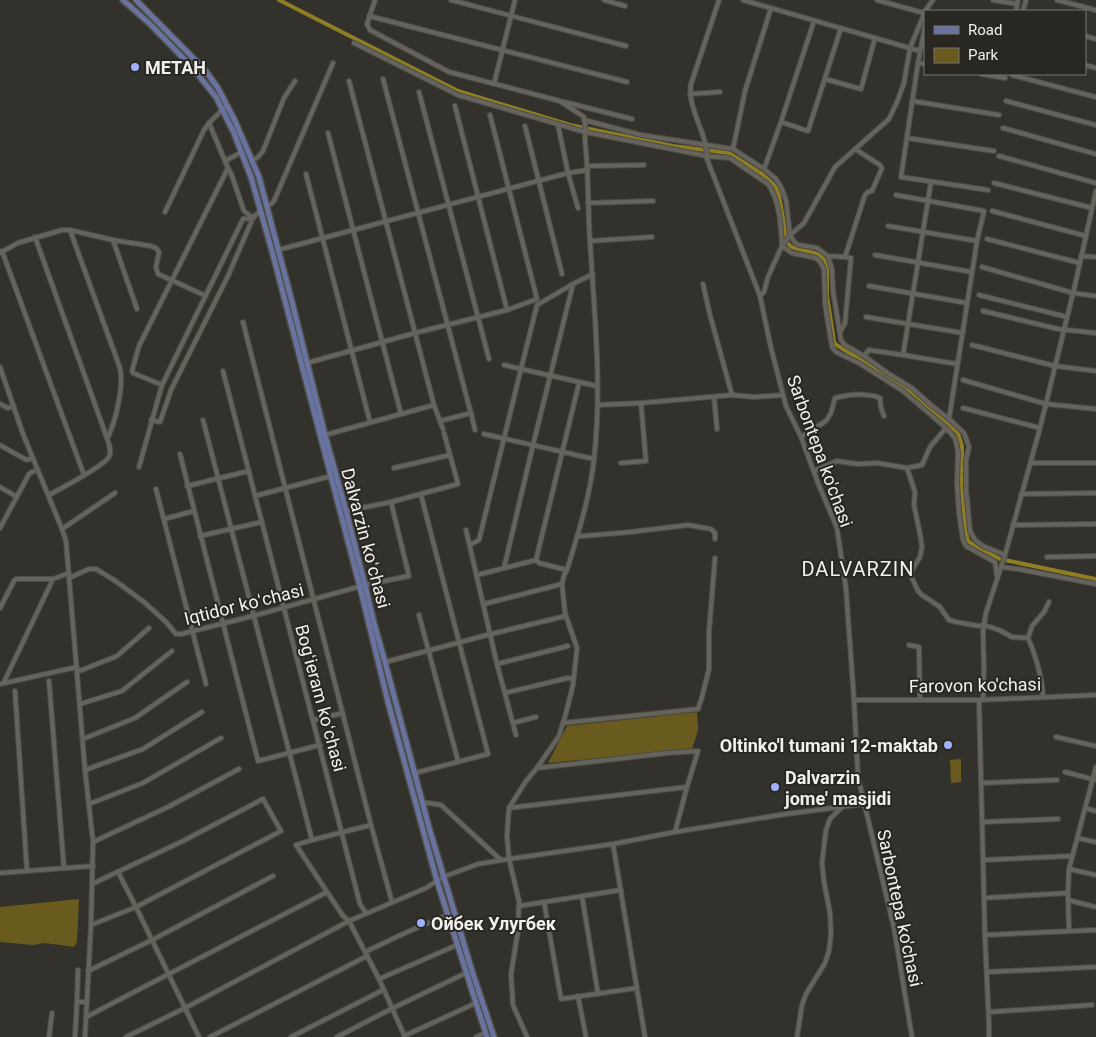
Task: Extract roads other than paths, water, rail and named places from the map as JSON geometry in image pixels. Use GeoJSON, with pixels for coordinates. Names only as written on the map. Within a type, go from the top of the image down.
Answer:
{"type":"FeatureCollection","features":[{"type":"Feature","properties":{"kind":"main road","name":"Dalvarzin koʻchasi"},"geometry":{"type":"LineString","coordinates":[[123,0],[192,66],[213,93],[242,152],[251,177],[320,425],[325,435],[346,511],[362,586]]}},
{"type":"Feature","properties":{"kind":"main road","name":"Dalvarzin koʻchasi"},"geometry":{"type":"LineString","coordinates":[[136,0],[202,67],[218,88],[258,174],[307,363],[331,476],[362,586],[437,881],[486,1035]]}},
{"type":"Feature","properties":{"kind":"main road"},"geometry":{"type":"LineString","coordinates":[[213,93],[218,88]]}},
{"type":"Feature","properties":{"kind":"main road"},"geometry":{"type":"LineString","coordinates":[[251,177],[258,174]]}},
{"type":"Feature","properties":{"kind":"main road","name":"Dalvarzin koʻchasi"},"geometry":{"type":"LineString","coordinates":[[373,630],[385,662],[443,877],[494,1037]]}},
{"type":"Feature","properties":{"kind":"street"},"geometry":{"type":"LineString","coordinates":[[375,0],[367,24],[370,30],[449,72],[632,119]]}},
{"type":"Feature","properties":{"kind":"street"},"geometry":{"type":"LineString","coordinates":[[451,0],[626,46]]}},
{"type":"Feature","properties":{"kind":"street"},"geometry":{"type":"LineString","coordinates":[[494,84],[515,0]]}},
{"type":"Feature","properties":{"kind":"street"},"geometry":{"type":"LineString","coordinates":[[604,0],[625,6]]}},
{"type":"Feature","properties":{"kind":"street"},"geometry":{"type":"LineString","coordinates":[[719,0],[691,84],[690,94],[720,92]]}},
{"type":"Feature","properties":{"kind":"street"},"geometry":{"type":"LineString","coordinates":[[743,0],[920,51]]}},
{"type":"Feature","properties":{"kind":"street"},"geometry":{"type":"LineString","coordinates":[[877,0],[924,12]]}},
{"type":"Feature","properties":{"kind":"street"},"geometry":{"type":"LineString","coordinates":[[993,0],[1017,2]]}},
{"type":"Feature","properties":{"kind":"street"},"geometry":{"type":"LineString","coordinates":[[1057,0],[1096,10]]}},
{"type":"Feature","properties":{"kind":"street"},"geometry":{"type":"LineString","coordinates":[[734,149],[745,91],[771,8]]}},
{"type":"Feature","properties":{"kind":"street"},"geometry":{"type":"LineString","coordinates":[[760,296],[764,292],[768,277],[783,245],[790,235],[804,224],[834,167],[889,119],[898,102],[904,83],[910,48],[924,14]]}},
{"type":"Feature","properties":{"kind":"street"},"geometry":{"type":"LineString","coordinates":[[370,16],[627,82]]}},
{"type":"Feature","properties":{"kind":"street"},"geometry":{"type":"LineString","coordinates":[[764,169],[814,21]]}},
{"type":"Feature","properties":{"kind":"street"},"geometry":{"type":"LineString","coordinates":[[781,122],[808,131],[841,28]]}},
{"type":"Feature","properties":{"kind":"street"},"geometry":{"type":"LineString","coordinates":[[924,31],[901,177],[988,190]]}},
{"type":"Feature","properties":{"kind":"street"},"geometry":{"type":"LineString","coordinates":[[826,79],[861,89],[875,38]]}},
{"type":"Feature","properties":{"kind":"street"},"geometry":{"type":"LineString","coordinates":[[354,43],[458,95],[585,132],[730,158],[768,184],[776,199],[783,245],[792,253],[816,258],[824,268],[824,304],[832,347],[836,352],[859,363],[903,391],[955,438],[958,452],[957,483],[963,540],[966,546],[996,562],[998,577]]}},
{"type":"Feature","properties":{"kind":"street"},"geometry":{"type":"LineString","coordinates":[[266,205],[274,201],[333,63]]}},
{"type":"Feature","properties":{"kind":"street"},"geometry":{"type":"LineString","coordinates":[[918,63],[924,64]]}},
{"type":"Feature","properties":{"kind":"street"},"geometry":{"type":"LineString","coordinates":[[987,75],[1005,78]]}},
{"type":"Feature","properties":{"kind":"street"},"geometry":{"type":"LineString","coordinates":[[1012,75],[1096,97]]}},
{"type":"Feature","properties":{"kind":"street"},"geometry":{"type":"LineString","coordinates":[[383,79],[475,430]]}},
{"type":"Feature","properties":{"kind":"street"},"geometry":{"type":"LineString","coordinates":[[252,161],[263,150],[284,98],[295,81]]}},
{"type":"Feature","properties":{"kind":"street"},"geometry":{"type":"LineString","coordinates":[[346,511],[391,502],[458,484],[434,405],[349,82]]}},
{"type":"Feature","properties":{"kind":"street"},"geometry":{"type":"LineString","coordinates":[[419,92],[489,359]]}},
{"type":"Feature","properties":{"kind":"street","name":"Sarbontepa ko'chasi"},"geometry":{"type":"LineString","coordinates":[[690,94],[706,145],[707,159],[760,296],[786,406],[801,437],[837,528],[846,589],[858,777],[894,928],[912,1037]]}},
{"type":"Feature","properties":{"kind":"street"},"geometry":{"type":"LineString","coordinates":[[1006,100],[1096,125]]}},
{"type":"Feature","properties":{"kind":"street"},"geometry":{"type":"LineString","coordinates":[[527,1037],[513,1005],[511,974],[518,931],[519,901],[509,859],[507,836],[509,808],[559,736],[574,679],[577,648],[566,616],[562,584],[578,536],[590,482],[594,459],[598,405],[585,121],[584,117],[560,101]]}},
{"type":"Feature","properties":{"kind":"street"},"geometry":{"type":"LineString","coordinates":[[912,101],[999,114]]}},
{"type":"Feature","properties":{"kind":"street"},"geometry":{"type":"LineString","coordinates":[[165,212],[204,130],[227,106]]}},
{"type":"Feature","properties":{"kind":"street"},"geometry":{"type":"LineString","coordinates":[[455,106],[508,310]]}},
{"type":"Feature","properties":{"kind":"street"},"geometry":{"type":"LineString","coordinates":[[307,363],[508,310],[536,299],[490,115]]}},
{"type":"Feature","properties":{"kind":"street"},"geometry":{"type":"LineString","coordinates":[[585,121],[641,135],[734,149],[764,169],[776,179],[781,187],[786,200],[790,235],[795,243],[817,248],[828,256],[851,258],[845,323],[840,332]]}},
{"type":"Feature","properties":{"kind":"street"},"geometry":{"type":"LineString","coordinates":[[209,123],[231,173],[244,211],[253,218]]}},
{"type":"Feature","properties":{"kind":"street"},"geometry":{"type":"LineString","coordinates":[[558,125],[568,173],[578,208]]}},
{"type":"Feature","properties":{"kind":"street"},"geometry":{"type":"LineString","coordinates":[[525,126],[562,274]]}},
{"type":"Feature","properties":{"kind":"street"},"geometry":{"type":"LineString","coordinates":[[1003,128],[1096,154]]}},
{"type":"Feature","properties":{"kind":"street"},"geometry":{"type":"LineString","coordinates":[[328,133],[401,414]]}},
{"type":"Feature","properties":{"kind":"street"},"geometry":{"type":"LineString","coordinates":[[907,138],[994,151]]}},
{"type":"Feature","properties":{"kind":"street"},"geometry":{"type":"LineString","coordinates":[[845,257],[865,195],[872,191],[882,168],[855,149]]}},
{"type":"Feature","properties":{"kind":"street"},"geometry":{"type":"LineString","coordinates":[[226,161],[242,152]]}},
{"type":"Feature","properties":{"kind":"street"},"geometry":{"type":"LineString","coordinates":[[999,156],[1096,183]]}},
{"type":"Feature","properties":{"kind":"street"},"geometry":{"type":"LineString","coordinates":[[278,250],[588,168],[644,165]]}},
{"type":"Feature","properties":{"kind":"street"},"geometry":{"type":"LineString","coordinates":[[162,385],[132,371],[140,346],[228,168]]}},
{"type":"Feature","properties":{"kind":"street"},"geometry":{"type":"LineString","coordinates":[[306,174],[370,422]]}},
{"type":"Feature","properties":{"kind":"street"},"geometry":{"type":"LineString","coordinates":[[903,355],[931,182]]}},
{"type":"Feature","properties":{"kind":"street"},"geometry":{"type":"LineString","coordinates":[[994,183],[1092,208]]}},
{"type":"Feature","properties":{"kind":"street"},"geometry":{"type":"LineString","coordinates":[[989,1037],[981,783],[981,700],[984,625],[1040,428],[1096,191]]}},
{"type":"Feature","properties":{"kind":"street"},"geometry":{"type":"LineString","coordinates":[[896,195],[984,211],[977,241],[949,419]]}},
{"type":"Feature","properties":{"kind":"street"},"geometry":{"type":"LineString","coordinates":[[588,203],[653,200]]}},
{"type":"Feature","properties":{"kind":"street"},"geometry":{"type":"LineString","coordinates":[[152,420],[160,422],[171,390],[228,276],[253,218],[260,211]]}},
{"type":"Feature","properties":{"kind":"street"},"geometry":{"type":"LineString","coordinates":[[992,211],[1086,236]]}},
{"type":"Feature","properties":{"kind":"street"},"geometry":{"type":"LineString","coordinates":[[139,467],[162,385],[243,219],[253,218]]}},
{"type":"Feature","properties":{"kind":"street"},"geometry":{"type":"LineString","coordinates":[[1090,219],[1096,220]]}},
{"type":"Feature","properties":{"kind":"street"},"geometry":{"type":"LineString","coordinates":[[888,226],[977,241]]}},
{"type":"Feature","properties":{"kind":"street"},"geometry":{"type":"LineString","coordinates":[[84,475],[1,252],[10,247],[62,230],[70,230],[156,248],[159,252],[156,267],[158,274],[206,296]]}},
{"type":"Feature","properties":{"kind":"street"},"geometry":{"type":"LineString","coordinates":[[70,230],[122,378],[107,438]]}},
{"type":"Feature","properties":{"kind":"street"},"geometry":{"type":"LineString","coordinates":[[590,241],[652,236]]}},
{"type":"Feature","properties":{"kind":"street"},"geometry":{"type":"LineString","coordinates":[[35,238],[110,446],[110,455],[107,459],[49,495]]}},
{"type":"Feature","properties":{"kind":"street"},"geometry":{"type":"LineString","coordinates":[[987,239],[1080,263]]}},
{"type":"Feature","properties":{"kind":"street"},"geometry":{"type":"LineString","coordinates":[[114,240],[137,309]]}},
{"type":"Feature","properties":{"kind":"street"},"geometry":{"type":"LineString","coordinates":[[875,255],[972,272]]}},
{"type":"Feature","properties":{"kind":"street"},"geometry":{"type":"LineString","coordinates":[[828,256],[832,269],[833,291],[841,340],[845,345],[912,388],[964,432],[969,447],[966,460],[966,488],[970,532],[975,540],[983,546],[1004,556]]}},
{"type":"Feature","properties":{"kind":"street"},"geometry":{"type":"LineString","coordinates":[[1081,256],[1096,257]]}},
{"type":"Feature","properties":{"kind":"street"},"geometry":{"type":"LineString","coordinates":[[982,267],[1073,293],[1096,296]]}},
{"type":"Feature","properties":{"kind":"street"},"geometry":{"type":"LineString","coordinates":[[470,545],[479,540],[537,304],[593,274]]}},
{"type":"Feature","properties":{"kind":"street"},"geometry":{"type":"LineString","coordinates":[[504,568],[573,284]]}},
{"type":"Feature","properties":{"kind":"street"},"geometry":{"type":"LineString","coordinates":[[703,284],[732,395]]}},
{"type":"Feature","properties":{"kind":"street"},"geometry":{"type":"LineString","coordinates":[[869,286],[967,303]]}},
{"type":"Feature","properties":{"kind":"street"},"geometry":{"type":"LineString","coordinates":[[979,295],[1067,316]]}},
{"type":"Feature","properties":{"kind":"street"},"geometry":{"type":"LineString","coordinates":[[983,311],[1058,329],[1096,333]]}},
{"type":"Feature","properties":{"kind":"street"},"geometry":{"type":"LineString","coordinates":[[866,317],[963,333]]}},
{"type":"Feature","properties":{"kind":"street"},"geometry":{"type":"LineString","coordinates":[[243,322],[392,902]]}},
{"type":"Feature","properties":{"kind":"street"},"geometry":{"type":"LineString","coordinates":[[972,346],[1055,366],[1096,370]]}},
{"type":"Feature","properties":{"kind":"street"},"geometry":{"type":"LineString","coordinates":[[864,356],[869,350],[957,364]]}},
{"type":"Feature","properties":{"kind":"street"},"geometry":{"type":"LineString","coordinates":[[504,365],[597,386]]}},
{"type":"Feature","properties":{"kind":"street"},"geometry":{"type":"LineString","coordinates":[[0,366],[33,458],[66,541],[85,770],[93,842],[85,1037]]}},
{"type":"Feature","properties":{"kind":"street","name":"Bogʻieram koʻchasi"},"geometry":{"type":"LineString","coordinates":[[223,372],[360,904],[366,913]]}},
{"type":"Feature","properties":{"kind":"street"},"geometry":{"type":"LineString","coordinates":[[963,380],[1046,404],[1096,409]]}},
{"type":"Feature","properties":{"kind":"street"},"geometry":{"type":"LineString","coordinates":[[536,560],[579,383]]}},
{"type":"Feature","properties":{"kind":"street"},"geometry":{"type":"LineString","coordinates":[[801,437],[826,421],[831,413],[835,398],[840,396],[855,394],[880,398],[884,416]]}},
{"type":"Feature","properties":{"kind":"street"},"geometry":{"type":"LineString","coordinates":[[598,405],[732,395],[754,397],[783,395]]}},
{"type":"Feature","properties":{"kind":"street"},"geometry":{"type":"LineString","coordinates":[[714,397],[717,429]]}},
{"type":"Feature","properties":{"kind":"street"},"geometry":{"type":"LineString","coordinates":[[620,464],[646,461],[641,403]]}},
{"type":"Feature","properties":{"kind":"street"},"geometry":{"type":"LineString","coordinates":[[0,404],[8,408],[14,406]]}},
{"type":"Feature","properties":{"kind":"street"},"geometry":{"type":"LineString","coordinates":[[325,435],[434,405]]}},
{"type":"Feature","properties":{"kind":"street"},"geometry":{"type":"LineString","coordinates":[[963,408],[1040,428]]}},
{"type":"Feature","properties":{"kind":"street"},"geometry":{"type":"LineString","coordinates":[[440,421],[471,413]]}},
{"type":"Feature","properties":{"kind":"street"},"geometry":{"type":"LineString","coordinates":[[203,420],[312,840]]}},
{"type":"Feature","properties":{"kind":"street"},"geometry":{"type":"LineString","coordinates":[[814,471],[837,462],[877,463],[907,468],[922,465],[930,447],[946,428]]}},
{"type":"Feature","properties":{"kind":"street"},"geometry":{"type":"LineString","coordinates":[[484,434],[594,459]]}},
{"type":"Feature","properties":{"kind":"street"},"geometry":{"type":"LineString","coordinates":[[0,445],[27,460],[33,458]]}},
{"type":"Feature","properties":{"kind":"street"},"geometry":{"type":"LineString","coordinates":[[180,454],[258,761],[320,745]]}},
{"type":"Feature","properties":{"kind":"street"},"geometry":{"type":"LineString","coordinates":[[394,468],[450,455]]}},
{"type":"Feature","properties":{"kind":"street"},"geometry":{"type":"LineString","coordinates":[[1030,463],[1096,463]]}},
{"type":"Feature","properties":{"kind":"street"},"geometry":{"type":"LineString","coordinates":[[907,468],[915,492],[914,505],[922,547],[920,557],[912,570],[911,576],[922,595],[940,607],[949,620],[979,626],[984,625],[1012,637],[1028,638]]}},
{"type":"Feature","properties":{"kind":"street"},"geometry":{"type":"LineString","coordinates":[[0,528],[29,474],[38,470]]}},
{"type":"Feature","properties":{"kind":"street"},"geometry":{"type":"LineString","coordinates":[[187,486],[249,471]]}},
{"type":"Feature","properties":{"kind":"street"},"geometry":{"type":"LineString","coordinates":[[255,496],[331,476]]}},
{"type":"Feature","properties":{"kind":"street"},"geometry":{"type":"LineString","coordinates":[[0,487],[17,497]]}},
{"type":"Feature","properties":{"kind":"street"},"geometry":{"type":"LineString","coordinates":[[156,489],[206,684]]}},
{"type":"Feature","properties":{"kind":"street"},"geometry":{"type":"LineString","coordinates":[[62,529],[115,493]]}},
{"type":"Feature","properties":{"kind":"street"},"geometry":{"type":"LineString","coordinates":[[415,773],[488,754],[421,494]]}},
{"type":"Feature","properties":{"kind":"street"},"geometry":{"type":"LineString","coordinates":[[1021,494],[1096,494]]}},
{"type":"Feature","properties":{"kind":"street","name":"Iqtidor koʻchasi"},"geometry":{"type":"LineString","coordinates":[[69,578],[96,568],[144,602],[176,634],[181,634],[362,586],[409,576],[391,502]]}},
{"type":"Feature","properties":{"kind":"street"},"geometry":{"type":"LineString","coordinates":[[164,519],[194,511]]}},
{"type":"Feature","properties":{"kind":"street"},"geometry":{"type":"LineString","coordinates":[[200,536],[262,522]]}},
{"type":"Feature","properties":{"kind":"street"},"geometry":{"type":"LineString","coordinates":[[1013,525],[1096,524]]}},
{"type":"Feature","properties":{"kind":"street"},"geometry":{"type":"LineString","coordinates":[[578,536],[688,525],[712,529],[715,533],[715,539]]}},
{"type":"Feature","properties":{"kind":"street"},"geometry":{"type":"LineString","coordinates":[[466,530],[497,664],[516,735]]}},
{"type":"Feature","properties":{"kind":"street"},"geometry":{"type":"LineString","coordinates":[[1047,557],[1096,556]]}},
{"type":"Feature","properties":{"kind":"street"},"geometry":{"type":"LineString","coordinates":[[563,723],[698,709],[709,669],[709,632],[715,558]]}},
{"type":"Feature","properties":{"kind":"street"},"geometry":{"type":"LineString","coordinates":[[477,575],[536,560]]}},
{"type":"Feature","properties":{"kind":"street"},"geometry":{"type":"LineString","coordinates":[[536,560],[539,563],[567,570]]}},
{"type":"Feature","properties":{"kind":"street"},"geometry":{"type":"LineString","coordinates":[[1001,566],[1096,584]]}},
{"type":"Feature","properties":{"kind":"street"},"geometry":{"type":"LineString","coordinates":[[0,608],[16,579],[53,579],[69,573]]}},
{"type":"Feature","properties":{"kind":"street"},"geometry":{"type":"LineString","coordinates":[[2,683],[53,579]]}},
{"type":"Feature","properties":{"kind":"street"},"geometry":{"type":"LineString","coordinates":[[484,604],[562,584]]}},
{"type":"Feature","properties":{"kind":"street"},"geometry":{"type":"LineString","coordinates":[[1043,697],[1040,677],[1028,638],[1032,626],[1044,612],[1049,602]]}},
{"type":"Feature","properties":{"kind":"street"},"geometry":{"type":"LineString","coordinates":[[419,615],[458,761]]}},
{"type":"Feature","properties":{"kind":"street"},"geometry":{"type":"LineString","coordinates":[[385,662],[566,616]]}},
{"type":"Feature","properties":{"kind":"street"},"geometry":{"type":"LineString","coordinates":[[2,683],[77,669],[117,656],[149,628]]}},
{"type":"Feature","properties":{"kind":"street"},"geometry":{"type":"LineString","coordinates":[[909,645],[919,647],[920,700]]}},
{"type":"Feature","properties":{"kind":"street"},"geometry":{"type":"LineString","coordinates":[[497,664],[568,646]]}},
{"type":"Feature","properties":{"kind":"street"},"geometry":{"type":"LineString","coordinates":[[80,704],[122,691],[172,651]]}},
{"type":"Feature","properties":{"kind":"street"},"geometry":{"type":"LineString","coordinates":[[505,693],[568,678],[574,679]]}},
{"type":"Feature","properties":{"kind":"street"},"geometry":{"type":"LineString","coordinates":[[49,681],[64,868]]}},
{"type":"Feature","properties":{"kind":"street"},"geometry":{"type":"LineString","coordinates":[[83,739],[135,718],[187,682]]}},
{"type":"Feature","properties":{"kind":"street"},"geometry":{"type":"LineString","coordinates":[[15,691],[27,871]]}},
{"type":"Feature","properties":{"kind":"street","name":"Farovon ko'chasi"},"geometry":{"type":"LineString","coordinates":[[854,700],[981,700],[1096,696]]}},
{"type":"Feature","properties":{"kind":"street"},"geometry":{"type":"LineString","coordinates":[[85,770],[143,749],[202,712]]}},
{"type":"Feature","properties":{"kind":"street"},"geometry":{"type":"LineString","coordinates":[[313,720],[343,713]]}},
{"type":"Feature","properties":{"kind":"street"},"geometry":{"type":"LineString","coordinates":[[513,723],[536,717]]}},
{"type":"Feature","properties":{"kind":"street"},"geometry":{"type":"LineString","coordinates":[[1056,737],[1096,746]]}},
{"type":"Feature","properties":{"kind":"street"},"geometry":{"type":"LineString","coordinates":[[89,804],[143,783],[221,738]]}},
{"type":"Feature","properties":{"kind":"street"},"geometry":{"type":"LineString","coordinates":[[537,768],[696,750],[698,751],[686,787],[675,832]]}},
{"type":"Feature","properties":{"kind":"street"},"geometry":{"type":"LineString","coordinates":[[1069,930],[1069,868],[1096,767]]}},
{"type":"Feature","properties":{"kind":"street"},"geometry":{"type":"LineString","coordinates":[[93,842],[168,807],[239,769]]}},
{"type":"Feature","properties":{"kind":"street"},"geometry":{"type":"LineString","coordinates":[[1066,772],[1094,779]]}},
{"type":"Feature","properties":{"kind":"street"},"geometry":{"type":"LineString","coordinates":[[981,783],[1057,780]]}},
{"type":"Feature","properties":{"kind":"street"},"geometry":{"type":"LineString","coordinates":[[509,808],[686,787]]}},
{"type":"Feature","properties":{"kind":"street"},"geometry":{"type":"LineString","coordinates":[[91,925],[136,908],[281,831],[263,798],[183,841],[92,884]]}},
{"type":"Feature","properties":{"kind":"street"},"geometry":{"type":"LineString","coordinates":[[422,802],[441,805],[502,860]]}},
{"type":"Feature","properties":{"kind":"street"},"geometry":{"type":"LineString","coordinates":[[126,1037],[349,921],[426,888],[443,877],[478,864],[614,844],[786,814],[864,804]]}},
{"type":"Feature","properties":{"kind":"street"},"geometry":{"type":"LineString","coordinates":[[797,1037],[802,1005],[806,994],[825,963],[829,951],[831,934],[830,913],[822,862],[826,830],[830,819],[843,806]]}},
{"type":"Feature","properties":{"kind":"street"},"geometry":{"type":"LineString","coordinates":[[1085,808],[1096,811]]}},
{"type":"Feature","properties":{"kind":"street"},"geometry":{"type":"LineString","coordinates":[[982,822],[1058,819]]}},
{"type":"Feature","properties":{"kind":"street"},"geometry":{"type":"LineString","coordinates":[[371,825],[296,845],[343,916],[349,921],[379,979],[405,1037],[476,1003]]}},
{"type":"Feature","properties":{"kind":"street"},"geometry":{"type":"LineString","coordinates":[[1077,838],[1096,842]]}},
{"type":"Feature","properties":{"kind":"street"},"geometry":{"type":"LineString","coordinates":[[614,844],[645,1037]]}},
{"type":"Feature","properties":{"kind":"street"},"geometry":{"type":"LineString","coordinates":[[983,860],[1072,856]]}},
{"type":"Feature","properties":{"kind":"street"},"geometry":{"type":"LineString","coordinates":[[0,872],[93,866]]}},
{"type":"Feature","properties":{"kind":"street"},"geometry":{"type":"LineString","coordinates":[[1069,868],[1096,876]]}},
{"type":"Feature","properties":{"kind":"street"},"geometry":{"type":"LineString","coordinates":[[118,872],[199,1037]]}},
{"type":"Feature","properties":{"kind":"street"},"geometry":{"type":"LineString","coordinates":[[88,971],[152,940],[273,876]]}},
{"type":"Feature","properties":{"kind":"street"},"geometry":{"type":"LineString","coordinates":[[519,906],[621,890]]}},
{"type":"Feature","properties":{"kind":"street"},"geometry":{"type":"LineString","coordinates":[[86,1017],[327,892]]}},
{"type":"Feature","properties":{"kind":"street"},"geometry":{"type":"LineString","coordinates":[[984,898],[1068,893]]}},
{"type":"Feature","properties":{"kind":"street"},"geometry":{"type":"LineString","coordinates":[[582,896],[598,994]]}},
{"type":"Feature","properties":{"kind":"street"},"geometry":{"type":"LineString","coordinates":[[1068,900],[1096,907]]}},
{"type":"Feature","properties":{"kind":"street"},"geometry":{"type":"LineString","coordinates":[[544,902],[562,998],[637,988]]}},
{"type":"Feature","properties":{"kind":"street"},"geometry":{"type":"LineString","coordinates":[[210,1037],[405,933],[447,915]]}},
{"type":"Feature","properties":{"kind":"street"},"geometry":{"type":"LineString","coordinates":[[985,935],[1096,930]]}},
{"type":"Feature","properties":{"kind":"street"},"geometry":{"type":"LineString","coordinates":[[379,979],[457,945]]}},
{"type":"Feature","properties":{"kind":"street"},"geometry":{"type":"LineString","coordinates":[[987,972],[1096,967]]}},
{"type":"Feature","properties":{"kind":"street"},"geometry":{"type":"LineString","coordinates":[[75,1037],[78,970]]}},
{"type":"Feature","properties":{"kind":"street"},"geometry":{"type":"LineString","coordinates":[[337,1037],[466,973]]}},
{"type":"Feature","properties":{"kind":"street"},"geometry":{"type":"LineString","coordinates":[[291,1037],[383,990]]}},
{"type":"Feature","properties":{"kind":"street"},"geometry":{"type":"LineString","coordinates":[[578,996],[586,1037]]}},
{"type":"Feature","properties":{"kind":"street"},"geometry":{"type":"LineString","coordinates":[[77,1002],[86,1002]]}},
{"type":"Feature","properties":{"kind":"street"},"geometry":{"type":"LineString","coordinates":[[989,1012],[1092,1006]]}},
{"type":"Feature","properties":{"kind":"street"},"geometry":{"type":"LineString","coordinates":[[49,1037],[52,1013]]}},
{"type":"Feature","properties":{"kind":"street"},"geometry":{"type":"LineString","coordinates":[[476,1037],[486,1035]]}},
{"type":"Feature","properties":{"kind":"waterway"},"geometry":{"type":"LineString","coordinates":[[279,0],[458,91],[570,125],[673,146],[729,153],[762,174],[776,187],[779,195],[787,242],[791,247],[818,254],[825,260],[827,267],[827,296],[835,344],[903,386],[958,433],[962,446],[962,495],[968,541],[1000,559],[1096,579]]}},
{"type":"Feature","properties":{"kind":"place","name":"МЕТАН"},"geometry":{"type":"Point","coordinates":[135,67]}},
{"type":"Feature","properties":{"kind":"place","name":"Oltinko'l tumani 12-maktab"},"geometry":{"type":"Point","coordinates":[948,745]}},
{"type":"Feature","properties":{"kind":"place","name":"Dalvarzin jome' masjidi"},"geometry":{"type":"Point","coordinates":[775,787]}},
{"type":"Feature","properties":{"kind":"place","name":"Ойбек Улугбек"},"geometry":{"type":"Point","coordinates":[421,923]}},
{"type":"Feature","properties":{"kind":"district","name":"DALVARZIN"},"geometry":{"type":"Point","coordinates":[858,569]}}]}
